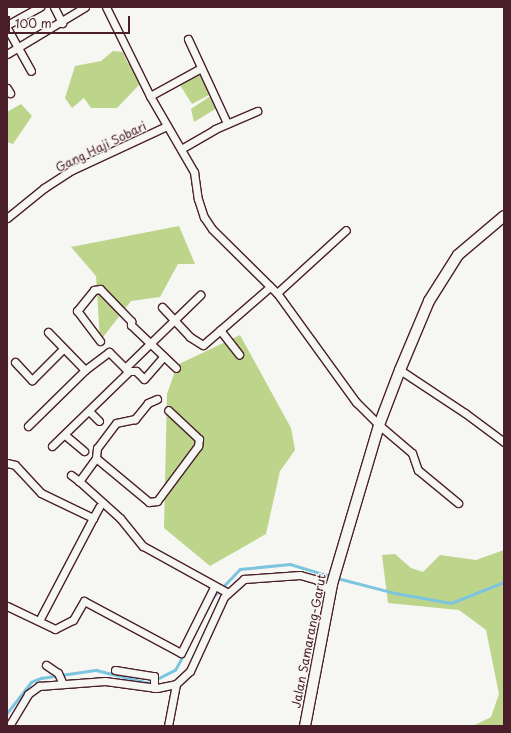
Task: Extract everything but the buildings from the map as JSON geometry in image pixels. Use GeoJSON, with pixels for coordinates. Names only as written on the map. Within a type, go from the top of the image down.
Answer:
{"type":"FeatureCollection","features":[{"type":"Feature","properties":{"kind":"main road","name":"Jalan Samarang-Garut"},"geometry":{"type":"LineString","coordinates":[[305,726],[332,588],[339,561],[379,426],[400,370],[429,301],[458,255],[504,216]]}},
{"type":"Feature","properties":{"kind":"street"},"geometry":{"type":"LineString","coordinates":[[31,71],[7,27],[40,7]]}},
{"type":"Feature","properties":{"kind":"street"},"geometry":{"type":"LineString","coordinates":[[54,7],[62,23]]}},
{"type":"Feature","properties":{"kind":"street"},"geometry":{"type":"LineString","coordinates":[[7,54],[62,23],[85,7]]}},
{"type":"Feature","properties":{"kind":"street"},"geometry":{"type":"LineString","coordinates":[[106,7],[150,96],[194,172],[198,199],[204,217],[212,230],[270,288],[277,293],[356,402],[379,426],[412,453],[420,473],[458,503]]}},
{"type":"Feature","properties":{"kind":"street"},"geometry":{"type":"LineString","coordinates":[[188,39],[227,123]]}},
{"type":"Feature","properties":{"kind":"street"},"geometry":{"type":"LineString","coordinates":[[150,96],[201,68]]}},
{"type":"Feature","properties":{"kind":"street"},"geometry":{"type":"LineString","coordinates":[[181,149],[227,123],[257,111]]}},
{"type":"Feature","properties":{"kind":"street","name":"Gang Haji Sobari"},"geometry":{"type":"LineString","coordinates":[[7,218],[44,188],[72,170],[167,126]]}},
{"type":"Feature","properties":{"kind":"street"},"geometry":{"type":"LineString","coordinates":[[277,293],[346,230]]}},
{"type":"Feature","properties":{"kind":"street"},"geometry":{"type":"LineString","coordinates":[[162,306],[190,337],[203,345],[270,288]]}},
{"type":"Feature","properties":{"kind":"street"},"geometry":{"type":"LineString","coordinates":[[164,356],[144,379],[136,371],[127,370],[108,352],[77,311],[94,290],[100,289],[131,321],[131,325],[152,344],[164,356],[176,368]]}},
{"type":"Feature","properties":{"kind":"street"},"geometry":{"type":"LineString","coordinates":[[52,446],[65,435],[152,344],[173,319],[200,295]]}},
{"type":"Feature","properties":{"kind":"street"},"geometry":{"type":"LineString","coordinates":[[220,330],[239,354]]}},
{"type":"Feature","properties":{"kind":"street"},"geometry":{"type":"LineString","coordinates":[[48,332],[62,350],[85,370]]}},
{"type":"Feature","properties":{"kind":"street"},"geometry":{"type":"LineString","coordinates":[[15,362],[32,380],[62,350]]}},
{"type":"Feature","properties":{"kind":"street"},"geometry":{"type":"LineString","coordinates":[[28,426],[85,370],[108,352]]}},
{"type":"Feature","properties":{"kind":"street"},"geometry":{"type":"LineString","coordinates":[[400,370],[465,413],[504,442]]}},
{"type":"Feature","properties":{"kind":"street"},"geometry":{"type":"LineString","coordinates":[[79,482],[96,458],[97,448],[116,423],[135,419],[148,403],[157,400]]}},
{"type":"Feature","properties":{"kind":"street"},"geometry":{"type":"LineString","coordinates":[[89,410],[99,421]]}},
{"type":"Feature","properties":{"kind":"street"},"geometry":{"type":"LineString","coordinates":[[96,458],[149,502],[157,501],[198,446],[199,439],[168,410]]}},
{"type":"Feature","properties":{"kind":"street"},"geometry":{"type":"LineString","coordinates":[[65,435],[84,451]]}},
{"type":"Feature","properties":{"kind":"street"},"geometry":{"type":"LineString","coordinates":[[7,463],[15,465],[41,494],[93,518]]}},
{"type":"Feature","properties":{"kind":"street"},"geometry":{"type":"LineString","coordinates":[[71,475],[120,518],[143,546],[214,587],[226,592]]}},
{"type":"Feature","properties":{"kind":"street"},"geometry":{"type":"LineString","coordinates":[[39,621],[99,507]]}},
{"type":"Feature","properties":{"kind":"street"},"geometry":{"type":"LineString","coordinates":[[168,726],[176,684],[190,671],[226,592],[244,579],[300,574],[317,580],[332,588]]}},
{"type":"Feature","properties":{"kind":"street"},"geometry":{"type":"LineString","coordinates":[[7,606],[55,629],[73,620],[84,601],[181,653],[214,587]]}},
{"type":"Feature","properties":{"kind":"street"},"geometry":{"type":"LineString","coordinates":[[46,665],[61,679]]}},
{"type":"Feature","properties":{"kind":"street"},"geometry":{"type":"LineString","coordinates":[[115,670],[155,683]]}},
{"type":"Feature","properties":{"kind":"street"},"geometry":{"type":"LineString","coordinates":[[9,726],[28,694],[35,688],[61,679],[176,684]]}},
{"type":"Feature","properties":{"kind":"green space"},"geometry":{"type":"Polygon","coordinates":[[[113,51],[123,52],[127,62],[136,71],[139,85],[117,108],[91,108],[84,98],[72,108],[65,98],[75,66],[101,61],[113,51]]]}},
{"type":"Feature","properties":{"kind":"green space"},"geometry":{"type":"Polygon","coordinates":[[[199,74],[211,94],[192,104],[180,85],[199,74]]]}},
{"type":"Feature","properties":{"kind":"green space"},"geometry":{"type":"Polygon","coordinates":[[[212,95],[217,108],[194,122],[191,109],[212,95]]]}},
{"type":"Feature","properties":{"kind":"green space"},"geometry":{"type":"Polygon","coordinates":[[[21,104],[32,116],[13,144],[7,142],[7,112],[21,104]]]}},
{"type":"Feature","properties":{"kind":"green space"},"geometry":{"type":"Polygon","coordinates":[[[179,226],[195,264],[178,264],[160,297],[131,301],[100,341],[96,276],[71,247],[179,226]]]}},
{"type":"Feature","properties":{"kind":"green space"},"geometry":{"type":"Polygon","coordinates":[[[240,335],[291,428],[295,450],[280,471],[266,534],[210,566],[164,528],[167,394],[177,365],[240,335]]]}},
{"type":"Feature","properties":{"kind":"green space"},"geometry":{"type":"Polygon","coordinates":[[[504,550],[504,726],[473,726],[491,717],[499,694],[486,630],[459,610],[388,603],[382,555],[395,554],[411,568],[423,572],[440,555],[476,560],[504,550]]]}},
{"type":"Feature","properties":{"kind":"waterway"},"geometry":{"type":"LineString","coordinates":[[212,598],[240,569],[290,564],[333,577]]}},
{"type":"Feature","properties":{"kind":"waterway"},"geometry":{"type":"LineString","coordinates":[[337,578],[395,593],[451,603],[504,582]]}},
{"type":"Feature","properties":{"kind":"waterway"},"geometry":{"type":"LineString","coordinates":[[7,713],[31,682],[41,678],[96,670],[149,683],[175,670],[184,654]]}}]}
